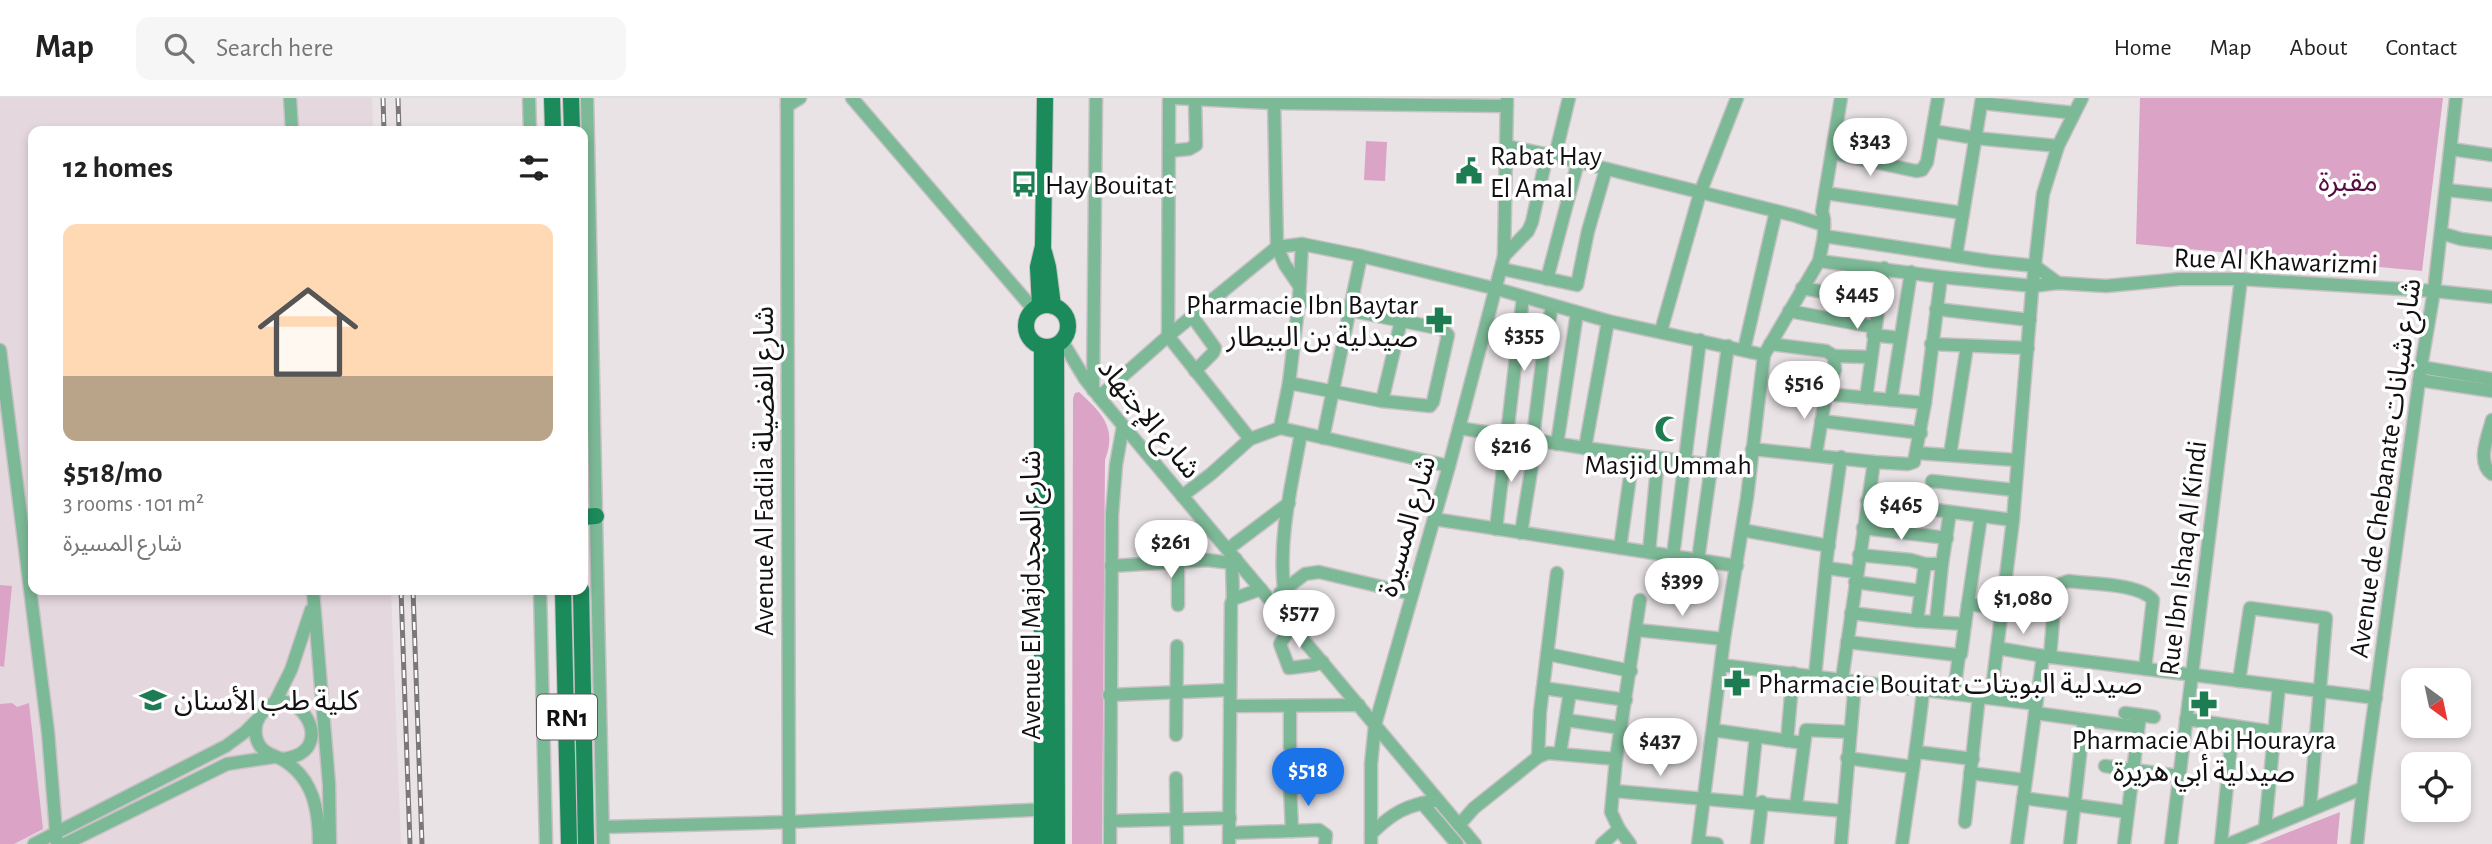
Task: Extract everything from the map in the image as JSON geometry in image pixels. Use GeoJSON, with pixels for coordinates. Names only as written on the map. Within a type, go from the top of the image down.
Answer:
{"type":"FeatureCollection","features":[{"type":"Feature","properties":{"kind":"main road"},"geometry":{"type":"LineString","coordinates":[[552,98],[553,126]]}},
{"type":"Feature","properties":{"kind":"main road"},"geometry":{"type":"LineString","coordinates":[[1042,307],[1038,267],[1042,246],[1045,98]]}},
{"type":"Feature","properties":{"kind":"main road"},"geometry":{"type":"LineString","coordinates":[[573,126],[579,105]]}},
{"type":"Feature","properties":{"kind":"main road"},"geometry":{"type":"LineString","coordinates":[[1042,307],[1064,314],[1067,321],[1066,335],[1054,344],[1035,344],[1026,331],[1026,323],[1042,307]]}},
{"type":"Feature","properties":{"kind":"main road","name":"Avenue El Majdشارع المجد"},"geometry":{"type":"LineString","coordinates":[[1042,844],[1049,809],[1054,344]]}},
{"type":"Feature","properties":{"kind":"main road","name":"RN1"},"geometry":{"type":"LineString","coordinates":[[563,595],[569,844]]}},
{"type":"Feature","properties":{"kind":"main road","name":"RN1"},"geometry":{"type":"LineString","coordinates":[[581,595],[592,733],[586,844]]}},
{"type":"Feature","properties":{"kind":"main road","name":"Avenue El Majdشارع المجد"},"geometry":{"type":"LineString","coordinates":[[1049,809],[1056,844]]}},
{"type":"Feature","properties":{"kind":"street"},"geometry":{"type":"LineString","coordinates":[[290,98],[292,126]]}},
{"type":"Feature","properties":{"kind":"street"},"geometry":{"type":"LineString","coordinates":[[529,98],[530,126]]}},
{"type":"Feature","properties":{"kind":"street"},"geometry":{"type":"LineString","coordinates":[[787,102],[800,98]]}},
{"type":"Feature","properties":{"kind":"street"},"geometry":{"type":"LineString","coordinates":[[852,98],[1042,307]]}},
{"type":"Feature","properties":{"kind":"street"},"geometry":{"type":"LineString","coordinates":[[1096,98],[1096,393]]}},
{"type":"Feature","properties":{"kind":"street"},"geometry":{"type":"LineString","coordinates":[[1250,439],[1168,336],[1171,98],[1507,102]]}},
{"type":"Feature","properties":{"kind":"street"},"geometry":{"type":"LineString","coordinates":[[1569,98],[1532,222],[1528,231],[1516,240],[1503,262],[1547,279],[1577,285],[1588,231],[1606,169]]}},
{"type":"Feature","properties":{"kind":"street"},"geometry":{"type":"LineString","coordinates":[[1661,331],[1700,193],[1737,98]]}},
{"type":"Feature","properties":{"kind":"street"},"geometry":{"type":"LineString","coordinates":[[1717,844],[1698,843],[1724,639],[1737,566],[1767,349],[1819,261],[1832,194],[1841,98]]}},
{"type":"Feature","properties":{"kind":"street"},"geometry":{"type":"LineString","coordinates":[[1824,227],[1822,211],[1849,98]]}},
{"type":"Feature","properties":{"kind":"street"},"geometry":{"type":"LineString","coordinates":[[1836,154],[1922,170],[1927,162],[1938,98]]}},
{"type":"Feature","properties":{"kind":"street"},"geometry":{"type":"LineString","coordinates":[[2063,98],[2067,113]]}},
{"type":"Feature","properties":{"kind":"street"},"geometry":{"type":"LineString","coordinates":[[1965,822],[1970,773],[2003,609],[2032,286],[2043,194],[2067,113],[2082,98]]}},
{"type":"Feature","properties":{"kind":"street","name":"Avenue de Chebanate شارع شبانات"},"geometry":{"type":"LineString","coordinates":[[2357,844],[2420,373],[2434,291],[2456,98]]}},
{"type":"Feature","properties":{"kind":"street"},"geometry":{"type":"LineString","coordinates":[[1169,151],[1189,149],[1196,145],[1195,99]]}},
{"type":"Feature","properties":{"kind":"street"},"geometry":{"type":"LineString","coordinates":[[1273,101],[1277,247],[1298,284]]}},
{"type":"Feature","properties":{"kind":"street"},"geometry":{"type":"LineString","coordinates":[[1956,256],[1982,101],[2067,113]]}},
{"type":"Feature","properties":{"kind":"street","name":"Avenue Al Fadila شارع الفضيلة"},"geometry":{"type":"LineString","coordinates":[[787,102],[789,844]]}},
{"type":"Feature","properties":{"kind":"street","name":"شارع المسيرة"},"geometry":{"type":"LineString","coordinates":[[1371,839],[1371,764],[1375,725],[1449,466],[1503,262],[1507,102]]}},
{"type":"Feature","properties":{"kind":"street"},"geometry":{"type":"LineString","coordinates":[[579,105],[580,126]]}},
{"type":"Feature","properties":{"kind":"street"},"geometry":{"type":"LineString","coordinates":[[1933,131],[2058,146]]}},
{"type":"Feature","properties":{"kind":"street"},"geometry":{"type":"LineString","coordinates":[[1506,146],[1776,211],[1824,227],[1956,256],[2035,266],[2058,283]]}},
{"type":"Feature","properties":{"kind":"street"},"geometry":{"type":"LineString","coordinates":[[2451,149],[2492,155]]}},
{"type":"Feature","properties":{"kind":"street"},"geometry":{"type":"LineString","coordinates":[[1547,279],[1578,162]]}},
{"type":"Feature","properties":{"kind":"street"},"geometry":{"type":"LineString","coordinates":[[2447,190],[2492,195]]}},
{"type":"Feature","properties":{"kind":"street"},"geometry":{"type":"LineString","coordinates":[[1832,194],[1963,213]]}},
{"type":"Feature","properties":{"kind":"street"},"geometry":{"type":"LineString","coordinates":[[1744,350],[1776,211]]}},
{"type":"Feature","properties":{"kind":"street"},"geometry":{"type":"LineString","coordinates":[[2441,233],[2492,243]]}},
{"type":"Feature","properties":{"kind":"street"},"geometry":{"type":"LineString","coordinates":[[1096,393],[1277,247],[1302,244],[1496,289],[1608,321],[1744,350],[1826,351],[1834,356],[1870,357]]}},
{"type":"Feature","properties":{"kind":"street"},"geometry":{"type":"LineString","coordinates":[[1280,428],[1289,383],[1299,300],[1302,244]]}},
{"type":"Feature","properties":{"kind":"street"},"geometry":{"type":"LineString","coordinates":[[1323,438],[1361,256]]}},
{"type":"Feature","properties":{"kind":"street","name":"Rue Al Khawarizmi"},"geometry":{"type":"LineString","coordinates":[[1819,261],[2032,286],[2058,283],[2106,286],[2180,279],[2241,279],[2492,297]]}},
{"type":"Feature","properties":{"kind":"street"},"geometry":{"type":"LineString","coordinates":[[1866,398],[1873,331],[1884,268]]}},
{"type":"Feature","properties":{"kind":"street"},"geometry":{"type":"LineString","coordinates":[[1891,400],[1911,272]]}},
{"type":"Feature","properties":{"kind":"street"},"geometry":{"type":"LineString","coordinates":[[1752,449],[1912,464],[1916,460],[1921,433],[1941,277]]}},
{"type":"Feature","properties":{"kind":"street","name":"Rue Ibn Ishaq Al Kindi"},"geometry":{"type":"LineString","coordinates":[[2171,844],[2241,279]]}},
{"type":"Feature","properties":{"kind":"street"},"geometry":{"type":"LineString","coordinates":[[1802,288],[1878,302]]}},
{"type":"Feature","properties":{"kind":"street"},"geometry":{"type":"LineString","coordinates":[[1496,528],[1523,297]]}},
{"type":"Feature","properties":{"kind":"street"},"geometry":{"type":"LineString","coordinates":[[1289,383],[1382,401],[1430,407],[1448,335],[1447,332],[1401,321],[1299,300]]}},
{"type":"Feature","properties":{"kind":"street"},"geometry":{"type":"LineString","coordinates":[[1521,533],[1536,440],[1536,411],[1552,306]]}},
{"type":"Feature","properties":{"kind":"street"},"geometry":{"type":"LineString","coordinates":[[1936,309],[2030,320]]}},
{"type":"Feature","properties":{"kind":"street"},"geometry":{"type":"LineString","coordinates":[[1789,311],[1900,338]]}},
{"type":"Feature","properties":{"kind":"street"},"geometry":{"type":"LineString","coordinates":[[1557,444],[1577,313]]}},
{"type":"Feature","properties":{"kind":"street"},"geometry":{"type":"LineString","coordinates":[[1192,316],[1215,348],[1195,371]]}},
{"type":"Feature","properties":{"kind":"street"},"geometry":{"type":"LineString","coordinates":[[1382,401],[1401,321]]}},
{"type":"Feature","properties":{"kind":"street"},"geometry":{"type":"LineString","coordinates":[[1585,448],[1608,321]]}},
{"type":"Feature","properties":{"kind":"street"},"geometry":{"type":"LineString","coordinates":[[1673,556],[1700,340]]}},
{"type":"Feature","properties":{"kind":"street","name":"شارع الإجتهاد"},"geometry":{"type":"LineString","coordinates":[[1054,344],[1475,844]]}},
{"type":"Feature","properties":{"kind":"street"},"geometry":{"type":"LineString","coordinates":[[1931,344],[2028,348]]}},
{"type":"Feature","properties":{"kind":"street"},"geometry":{"type":"LineString","coordinates":[[1698,560],[1728,346]]}},
{"type":"Feature","properties":{"kind":"street"},"geometry":{"type":"LineString","coordinates":[[1950,455],[1967,346]]}},
{"type":"Feature","properties":{"kind":"street"},"geometry":{"type":"LineString","coordinates":[[0,350],[28,578]]}},
{"type":"Feature","properties":{"kind":"street"},"geometry":{"type":"LineString","coordinates":[[1816,454],[1826,394],[1835,370],[1834,356]]}},
{"type":"Feature","properties":{"kind":"street"},"geometry":{"type":"LineString","coordinates":[[2420,373],[2492,379]]}},
{"type":"Feature","properties":{"kind":"street"},"geometry":{"type":"LineString","coordinates":[[2420,373],[2492,391]]}},
{"type":"Feature","properties":{"kind":"street"},"geometry":{"type":"LineString","coordinates":[[1826,394],[1925,403]]}},
{"type":"Feature","properties":{"kind":"street"},"geometry":{"type":"LineString","coordinates":[[2492,420],[2484,460],[2485,468],[2492,474]]}},
{"type":"Feature","properties":{"kind":"street"},"geometry":{"type":"LineString","coordinates":[[1821,421],[1921,433]]}},
{"type":"Feature","properties":{"kind":"street"},"geometry":{"type":"LineString","coordinates":[[1110,844],[1111,566],[1116,465],[1123,426]]}},
{"type":"Feature","properties":{"kind":"street"},"geometry":{"type":"LineString","coordinates":[[1182,496],[1250,439],[1280,428],[1449,466]]}},
{"type":"Feature","properties":{"kind":"street"},"geometry":{"type":"LineString","coordinates":[[1459,428],[1749,470]]}},
{"type":"Feature","properties":{"kind":"street"},"geometry":{"type":"LineString","coordinates":[[1284,589],[1283,536],[1301,433]]}},
{"type":"Feature","properties":{"kind":"street"},"geometry":{"type":"LineString","coordinates":[[1917,453],[2017,460]]}},
{"type":"Feature","properties":{"kind":"street"},"geometry":{"type":"LineString","coordinates":[[1620,548],[1633,455]]}},
{"type":"Feature","properties":{"kind":"street"},"geometry":{"type":"LineString","coordinates":[[1815,676],[1841,457]]}},
{"type":"Feature","properties":{"kind":"street"},"geometry":{"type":"LineString","coordinates":[[1649,552],[1658,458]]}},
{"type":"Feature","properties":{"kind":"street"},"geometry":{"type":"LineString","coordinates":[[1841,844],[1850,732],[1847,642],[1874,461]]}},
{"type":"Feature","properties":{"kind":"street"},"geometry":{"type":"LineString","coordinates":[[588,475],[592,733],[603,844]]}},
{"type":"Feature","properties":{"kind":"street"},"geometry":{"type":"LineString","coordinates":[[1932,481],[2014,490]]}},
{"type":"Feature","properties":{"kind":"street"},"geometry":{"type":"LineString","coordinates":[[1867,501],[2013,520]]}},
{"type":"Feature","properties":{"kind":"street"},"geometry":{"type":"LineString","coordinates":[[1111,566],[1207,561],[1232,557],[1289,503]]}},
{"type":"Feature","properties":{"kind":"street"},"geometry":{"type":"LineString","coordinates":[[1936,622],[1950,512]]}},
{"type":"Feature","properties":{"kind":"street"},"geometry":{"type":"LineString","coordinates":[[1954,694],[1981,516]]}},
{"type":"Feature","properties":{"kind":"street"},"geometry":{"type":"LineString","coordinates":[[1434,519],[1737,566]]}},
{"type":"Feature","properties":{"kind":"street"},"geometry":{"type":"LineString","coordinates":[[1863,528],[1947,538]]}},
{"type":"Feature","properties":{"kind":"street"},"geometry":{"type":"LineString","coordinates":[[1742,530],[1829,546]]}},
{"type":"Feature","properties":{"kind":"street"},"geometry":{"type":"LineString","coordinates":[[1859,555],[1942,564]]}},
{"type":"Feature","properties":{"kind":"street"},"geometry":{"type":"LineString","coordinates":[[1232,557],[1230,839],[1292,831],[1322,831],[1326,835],[1325,844]]}},
{"type":"Feature","properties":{"kind":"street"},"geometry":{"type":"LineString","coordinates":[[1178,562],[1178,605]]}},
{"type":"Feature","properties":{"kind":"street"},"geometry":{"type":"LineString","coordinates":[[1917,621],[1924,564]]}},
{"type":"Feature","properties":{"kind":"street"},"geometry":{"type":"LineString","coordinates":[[1827,568],[1921,591]]}},
{"type":"Feature","properties":{"kind":"street"},"geometry":{"type":"LineString","coordinates":[[1272,601],[1305,574],[1319,572],[1412,594]]}},
{"type":"Feature","properties":{"kind":"street"},"geometry":{"type":"LineString","coordinates":[[1538,757],[1543,688],[1557,573]]}},
{"type":"Feature","properties":{"kind":"street"},"geometry":{"type":"LineString","coordinates":[[2017,844],[2035,708],[2060,584],[2068,581],[2134,589],[2153,600],[2145,669]]}},
{"type":"Feature","properties":{"kind":"street"},"geometry":{"type":"LineString","coordinates":[[1233,599],[1261,589]]}},
{"type":"Feature","properties":{"kind":"street"},"geometry":{"type":"LineString","coordinates":[[30,595],[48,732],[57,838]]}},
{"type":"Feature","properties":{"kind":"street"},"geometry":{"type":"LineString","coordinates":[[540,595],[546,844]]}},
{"type":"Feature","properties":{"kind":"street"},"geometry":{"type":"LineString","coordinates":[[274,705],[292,670],[313,596]]}},
{"type":"Feature","properties":{"kind":"street"},"geometry":{"type":"LineString","coordinates":[[313,596],[325,723],[330,844]]}},
{"type":"Feature","properties":{"kind":"street"},"geometry":{"type":"LineString","coordinates":[[1630,844],[1611,812],[1616,759],[1640,600]]}},
{"type":"Feature","properties":{"kind":"street"},"geometry":{"type":"LineString","coordinates":[[1968,604],[2003,609]]}},
{"type":"Feature","properties":{"kind":"street"},"geometry":{"type":"LineString","coordinates":[[2238,681],[2250,608],[2326,618],[2310,808]]}},
{"type":"Feature","properties":{"kind":"street"},"geometry":{"type":"LineString","coordinates":[[1851,613],[1965,624]]}},
{"type":"Feature","properties":{"kind":"street"},"geometry":{"type":"LineString","coordinates":[[1292,625],[1280,644],[1289,668],[1314,666],[1323,662]]}},
{"type":"Feature","properties":{"kind":"street"},"geometry":{"type":"LineString","coordinates":[[1637,630],[1724,639]]}},
{"type":"Feature","properties":{"kind":"street"},"geometry":{"type":"LineString","coordinates":[[1847,642],[1959,655]]}},
{"type":"Feature","properties":{"kind":"street"},"geometry":{"type":"LineString","coordinates":[[1176,735],[1177,646]]}},
{"type":"Feature","properties":{"kind":"street"},"geometry":{"type":"LineString","coordinates":[[1997,648],[2047,657],[2376,698]]}},
{"type":"Feature","properties":{"kind":"street"},"geometry":{"type":"LineString","coordinates":[[1547,654],[1631,671]]}},
{"type":"Feature","properties":{"kind":"street"},"geometry":{"type":"LineString","coordinates":[[1721,665],[1923,691],[1985,696],[2084,720],[2139,721],[2154,717]]}},
{"type":"Feature","properties":{"kind":"street"},"geometry":{"type":"LineString","coordinates":[[1787,741],[1793,673]]}},
{"type":"Feature","properties":{"kind":"street"},"geometry":{"type":"LineString","coordinates":[[2265,828],[2279,686]]}},
{"type":"Feature","properties":{"kind":"street"},"geometry":{"type":"LineString","coordinates":[[1543,688],[1626,700]]}},
{"type":"Feature","properties":{"kind":"street"},"geometry":{"type":"LineString","coordinates":[[1109,695],[1229,690]]}},
{"type":"Feature","properties":{"kind":"street"},"geometry":{"type":"LineString","coordinates":[[1902,844],[1917,752],[1923,691]]}},
{"type":"Feature","properties":{"kind":"street"},"geometry":{"type":"LineString","coordinates":[[1560,753],[1570,692]]}},
{"type":"Feature","properties":{"kind":"street"},"geometry":{"type":"LineString","coordinates":[[34,844],[57,838],[226,746],[274,705],[283,703],[300,708],[311,723],[312,732],[305,749],[298,754],[227,764],[65,844]]}},
{"type":"Feature","properties":{"kind":"street"},"geometry":{"type":"LineString","coordinates":[[1230,706],[1359,705]]}},
{"type":"Feature","properties":{"kind":"street"},"geometry":{"type":"LineString","coordinates":[[1290,706],[1290,747]]}},
{"type":"Feature","properties":{"kind":"street"},"geometry":{"type":"LineString","coordinates":[[2125,713],[2139,721]]}},
{"type":"Feature","properties":{"kind":"street"},"geometry":{"type":"LineString","coordinates":[[258,719],[256,728],[260,746],[301,776],[309,788],[319,817],[319,844]]}},
{"type":"Feature","properties":{"kind":"street"},"geometry":{"type":"LineString","coordinates":[[2186,719],[2274,732]]}},
{"type":"Feature","properties":{"kind":"street"},"geometry":{"type":"LineString","coordinates":[[1566,720],[1621,728]]}},
{"type":"Feature","properties":{"kind":"street"},"geometry":{"type":"LineString","coordinates":[[2070,844],[2084,720]]}},
{"type":"Feature","properties":{"kind":"street"},"geometry":{"type":"LineString","coordinates":[[2124,844],[2139,721]]}},
{"type":"Feature","properties":{"kind":"street"},"geometry":{"type":"LineString","coordinates":[[311,723],[325,723]]}},
{"type":"Feature","properties":{"kind":"street"},"geometry":{"type":"LineString","coordinates":[[2221,844],[2233,726]]}},
{"type":"Feature","properties":{"kind":"street"},"geometry":{"type":"LineString","coordinates":[[1796,806],[1805,733],[1808,729],[1850,732]]}},
{"type":"Feature","properties":{"kind":"street"},"geometry":{"type":"LineString","coordinates":[[1713,730],[1803,743]]}},
{"type":"Feature","properties":{"kind":"street"},"geometry":{"type":"LineString","coordinates":[[1756,736],[1757,844]]}},
{"type":"Feature","properties":{"kind":"street"},"geometry":{"type":"LineString","coordinates":[[1917,752],[1973,758]]}},
{"type":"Feature","properties":{"kind":"street"},"geometry":{"type":"LineString","coordinates":[[1459,825],[1474,808],[1538,757],[1548,753],[1560,753],[1616,759]]}},
{"type":"Feature","properties":{"kind":"street"},"geometry":{"type":"LineString","coordinates":[[1847,758],[1913,767]]}},
{"type":"Feature","properties":{"kind":"street"},"geometry":{"type":"LineString","coordinates":[[2105,766],[2179,776]]}},
{"type":"Feature","properties":{"kind":"street"},"geometry":{"type":"LineString","coordinates":[[1970,773],[2025,780]]}},
{"type":"Feature","properties":{"kind":"street"},"geometry":{"type":"LineString","coordinates":[[1176,778],[1178,844]]}},
{"type":"Feature","properties":{"kind":"street"},"geometry":{"type":"LineString","coordinates":[[1290,786],[1292,831]]}},
{"type":"Feature","properties":{"kind":"street"},"geometry":{"type":"LineString","coordinates":[[2229,844],[2363,788]]}},
{"type":"Feature","properties":{"kind":"street"},"geometry":{"type":"LineString","coordinates":[[1614,791],[1844,811]]}},
{"type":"Feature","properties":{"kind":"street"},"geometry":{"type":"LineString","coordinates":[[2023,799],[2127,812]]}},
{"type":"Feature","properties":{"kind":"street"},"geometry":{"type":"LineString","coordinates":[[1371,839],[1389,817],[1406,807],[1438,800]]}},
{"type":"Feature","properties":{"kind":"street"},"geometry":{"type":"LineString","coordinates":[[1422,803],[1457,844]]}},
{"type":"Feature","properties":{"kind":"street"},"geometry":{"type":"LineString","coordinates":[[603,827],[789,822],[1049,809]]}},
{"type":"Feature","properties":{"kind":"street"},"geometry":{"type":"LineString","coordinates":[[1110,821],[1230,818]]}},
{"type":"Feature","properties":{"kind":"street"},"geometry":{"type":"LineString","coordinates":[[1602,844],[1619,829]]}},
{"type":"Feature","properties":{"kind":"shaded area"},"geometry":{"type":"Polygon","coordinates":[[[0,98],[372,98],[373,126],[28,126],[28,595],[391,595],[401,844],[0,844],[0,98]]]}},
{"type":"Feature","properties":{"kind":"green space","name":"مقبرة"},"geometry":{"type":"Polygon","coordinates":[[[2140,98],[2443,98],[2422,271],[2136,244],[2140,98]]]}},
{"type":"Feature","properties":{"kind":"green space"},"geometry":{"type":"Polygon","coordinates":[[[1366,141],[1387,142],[1385,181],[1364,180],[1366,141]]]}},
{"type":"Feature","properties":{"kind":"green space"},"geometry":{"type":"Polygon","coordinates":[[[1079,392],[1106,422],[1109,439],[1105,460],[1102,844],[1072,844],[1073,398],[1075,393],[1079,392]]]}},
{"type":"Feature","properties":{"kind":"green space"},"geometry":{"type":"Polygon","coordinates":[[[0,585],[12,586],[4,667],[0,666],[0,585]]]}},
{"type":"Feature","properties":{"kind":"green space"},"geometry":{"type":"Polygon","coordinates":[[[12,703],[17,707],[29,703],[43,829],[14,844],[0,844],[0,704],[12,703]]]}},
{"type":"Feature","properties":{"kind":"green space"},"geometry":{"type":"Polygon","coordinates":[[[2340,812],[2337,844],[2259,844],[2340,812]]]}},
{"type":"Feature","properties":{"kind":"railway"},"geometry":{"type":"LineString","coordinates":[[383,98],[384,126]]}},
{"type":"Feature","properties":{"kind":"railway"},"geometry":{"type":"LineString","coordinates":[[398,98],[399,126]]}},
{"type":"Feature","properties":{"kind":"railway"},"geometry":{"type":"LineString","coordinates":[[401,595],[410,844]]}},
{"type":"Feature","properties":{"kind":"railway"},"geometry":{"type":"LineString","coordinates":[[413,595],[422,844]]}},
{"type":"Feature","properties":{"kind":"place","name":"Rabat Hay El Amal"},"geometry":{"type":"Point","coordinates":[1469,171]}},
{"type":"Feature","properties":{"kind":"place","name":"Hay Bouitat"},"geometry":{"type":"Point","coordinates":[1024,184]}},
{"type":"Feature","properties":{"kind":"place","name":"Pharmacie Ibn Baytar صيدلية بن البيطار"},"geometry":{"type":"Point","coordinates":[1439,320]}},
{"type":"Feature","properties":{"kind":"place","name":"Masjid Ummah"},"geometry":{"type":"Point","coordinates":[1668,429]}},
{"type":"Feature","properties":{"kind":"place","name":"Pharmacie Bouitat صيدلية البويتات"},"geometry":{"type":"Point","coordinates":[1737,683]}},
{"type":"Feature","properties":{"kind":"place","name":"كلية طب الأسنان"},"geometry":{"type":"Point","coordinates":[153,700]}},
{"type":"Feature","properties":{"kind":"place","name":"Pharmacie Abi Hourayra صيدلية أبي هريرة"},"geometry":{"type":"Point","coordinates":[2204,704]}}]}
